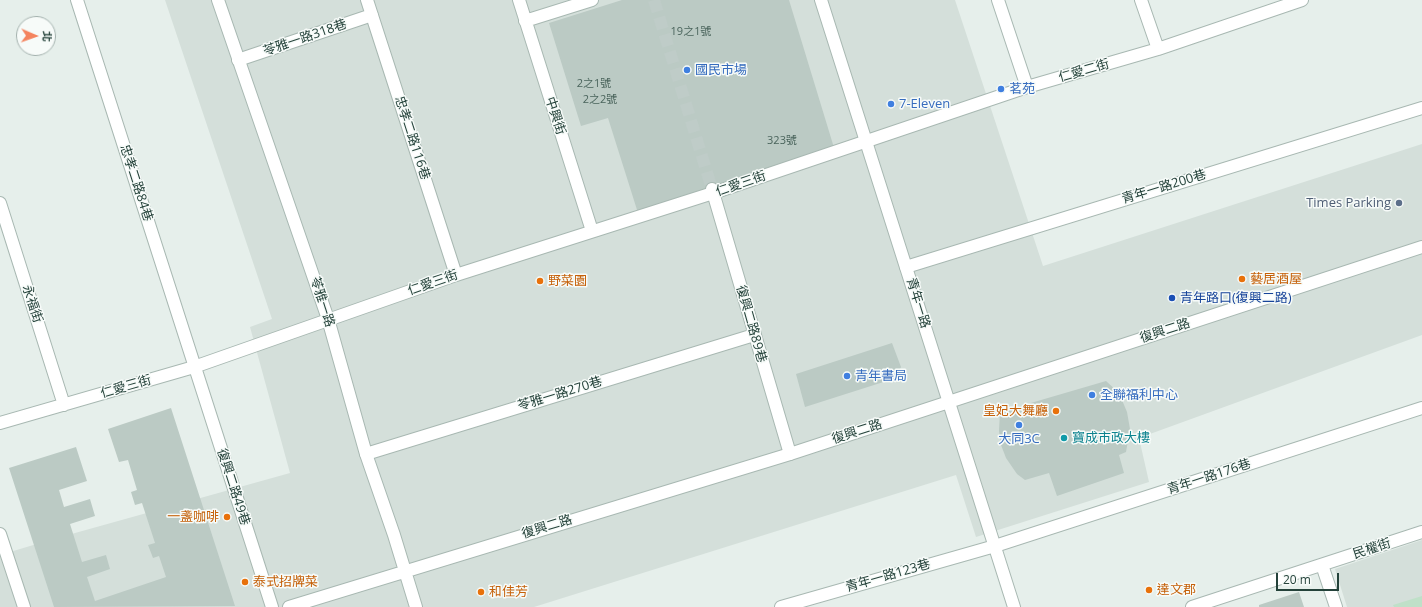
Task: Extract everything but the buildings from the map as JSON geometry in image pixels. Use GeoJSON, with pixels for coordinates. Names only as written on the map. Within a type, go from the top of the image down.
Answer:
{"type":"FeatureCollection","features":[{"type":"Feature","properties":{"kind":"street","name":"忠孝二路84巷"},"geometry":{"type":"LineString","coordinates":[[77,0],[194,367]]}},
{"type":"Feature","properties":{"kind":"street","name":"苓雅一路"},"geometry":{"type":"LineString","coordinates":[[218,0],[328,319],[366,454],[406,571],[416,607]]}},
{"type":"Feature","properties":{"kind":"street","name":"忠孝二路116巷"},"geometry":{"type":"LineString","coordinates":[[367,0],[456,275]]}},
{"type":"Feature","properties":{"kind":"street","name":"中興街"},"geometry":{"type":"LineString","coordinates":[[519,0],[592,231]]}},
{"type":"Feature","properties":{"kind":"street"},"geometry":{"type":"LineString","coordinates":[[525,21],[592,0]]}},
{"type":"Feature","properties":{"kind":"street","name":"青年一路"},"geometry":{"type":"LineString","coordinates":[[821,0],[1014,607]]}},
{"type":"Feature","properties":{"kind":"street"},"geometry":{"type":"LineString","coordinates":[[998,0],[1026,87]]}},
{"type":"Feature","properties":{"kind":"street"},"geometry":{"type":"LineString","coordinates":[[1141,0],[1158,49]]}},
{"type":"Feature","properties":{"kind":"street","name":"仁愛二街"},"geometry":{"type":"LineString","coordinates":[[866,142],[1026,87],[1158,49],[1281,4],[1302,0]]}},
{"type":"Feature","properties":{"kind":"street","name":"苓雅一路318巷"},"geometry":{"type":"LineString","coordinates":[[238,60],[372,15]]}},
{"type":"Feature","properties":{"kind":"street","name":"青年一路200巷"},"geometry":{"type":"LineString","coordinates":[[906,267],[1422,108]]}},
{"type":"Feature","properties":{"kind":"street","name":"仁愛三街"},"geometry":{"type":"LineString","coordinates":[[0,423],[194,367],[456,275],[866,142]]}},
{"type":"Feature","properties":{"kind":"street","name":"復興二路89巷"},"geometry":{"type":"LineString","coordinates":[[713,191],[790,454]]}},
{"type":"Feature","properties":{"kind":"street","name":"永福街"},"geometry":{"type":"LineString","coordinates":[[0,203],[64,405]]}},
{"type":"Feature","properties":{"kind":"street","name":"復興二路"},"geometry":{"type":"LineString","coordinates":[[289,607],[790,454],[1422,247]]}},
{"type":"Feature","properties":{"kind":"street","name":"苓雅一路270巷"},"geometry":{"type":"LineString","coordinates":[[366,454],[754,335]]}},
{"type":"Feature","properties":{"kind":"street","name":"復興二路49巷"},"geometry":{"type":"LineString","coordinates":[[194,367],[272,607]]}},
{"type":"Feature","properties":{"kind":"street","name":"青年一路176巷"},"geometry":{"type":"LineString","coordinates":[[995,546],[1422,408]]}},
{"type":"Feature","properties":{"kind":"street","name":"民權街"},"geometry":{"type":"LineString","coordinates":[[1196,606],[1422,532]]}},
{"type":"Feature","properties":{"kind":"street"},"geometry":{"type":"LineString","coordinates":[[0,534],[24,607]]}},
{"type":"Feature","properties":{"kind":"street","name":"青年一路123巷"},"geometry":{"type":"LineString","coordinates":[[781,607],[995,546]]}},
{"type":"Feature","properties":{"kind":"street"},"geometry":{"type":"LineString","coordinates":[[1322,565],[1336,607]]}},
{"type":"Feature","properties":{"kind":"shaded area"},"geometry":{"type":"Polygon","coordinates":[[[165,0],[955,0],[1043,266],[1422,144],[1422,335],[1139,438],[1149,482],[976,537],[956,475],[534,607],[0,607],[0,555],[290,473],[250,327],[272,319],[165,0]]]}},
{"type":"Feature","properties":{"kind":"shaded area"},"geometry":{"type":"Polygon","coordinates":[[[1422,540],[1422,607],[1347,607],[1335,569],[1422,540]]]}},
{"type":"Feature","properties":{"kind":"green space"},"geometry":{"type":"Polygon","coordinates":[[[1422,596],[1422,607],[1394,607],[1393,605],[1422,596]]]}},
{"type":"Feature","properties":{"kind":"tunnel"},"geometry":{"type":"LineString","coordinates":[[654,0],[712,189]]}},
{"type":"Feature","properties":{"kind":"place","name":"國民市場"},"geometry":{"type":"Point","coordinates":[687,70]}},
{"type":"Feature","properties":{"kind":"place","name":"茗苑"},"geometry":{"type":"Point","coordinates":[1001,89]}},
{"type":"Feature","properties":{"kind":"place","name":"7-Eleven"},"geometry":{"type":"Point","coordinates":[891,104]}},
{"type":"Feature","properties":{"kind":"place","name":"Times Parking"},"geometry":{"type":"Point","coordinates":[1399,203]}},
{"type":"Feature","properties":{"kind":"place","name":"藝居酒屋"},"geometry":{"type":"Point","coordinates":[1242,279]}},
{"type":"Feature","properties":{"kind":"place","name":"野菜園"},"geometry":{"type":"Point","coordinates":[540,281]}},
{"type":"Feature","properties":{"kind":"place","name":"青年路口(復興二路)"},"geometry":{"type":"Point","coordinates":[1172,298]}},
{"type":"Feature","properties":{"kind":"place","name":"青年書局"},"geometry":{"type":"Point","coordinates":[847,376]}},
{"type":"Feature","properties":{"kind":"place","name":"全聯福利中心"},"geometry":{"type":"Point","coordinates":[1092,395]}},
{"type":"Feature","properties":{"kind":"place","name":"皇妃大舞廳"},"geometry":{"type":"Point","coordinates":[1056,411]}},
{"type":"Feature","properties":{"kind":"place","name":"大同3C"},"geometry":{"type":"Point","coordinates":[1019,425]}},
{"type":"Feature","properties":{"kind":"place","name":"寶成市政大樓"},"geometry":{"type":"Point","coordinates":[1064,438]}},
{"type":"Feature","properties":{"kind":"place","name":"一盞咖啡"},"geometry":{"type":"Point","coordinates":[227,517]}},
{"type":"Feature","properties":{"kind":"place","name":"泰式招牌菜"},"geometry":{"type":"Point","coordinates":[245,582]}},
{"type":"Feature","properties":{"kind":"place","name":"達文郡"},"geometry":{"type":"Point","coordinates":[1149,590]}},
{"type":"Feature","properties":{"kind":"place","name":"和佳芳"},"geometry":{"type":"Point","coordinates":[481,592]}}]}
